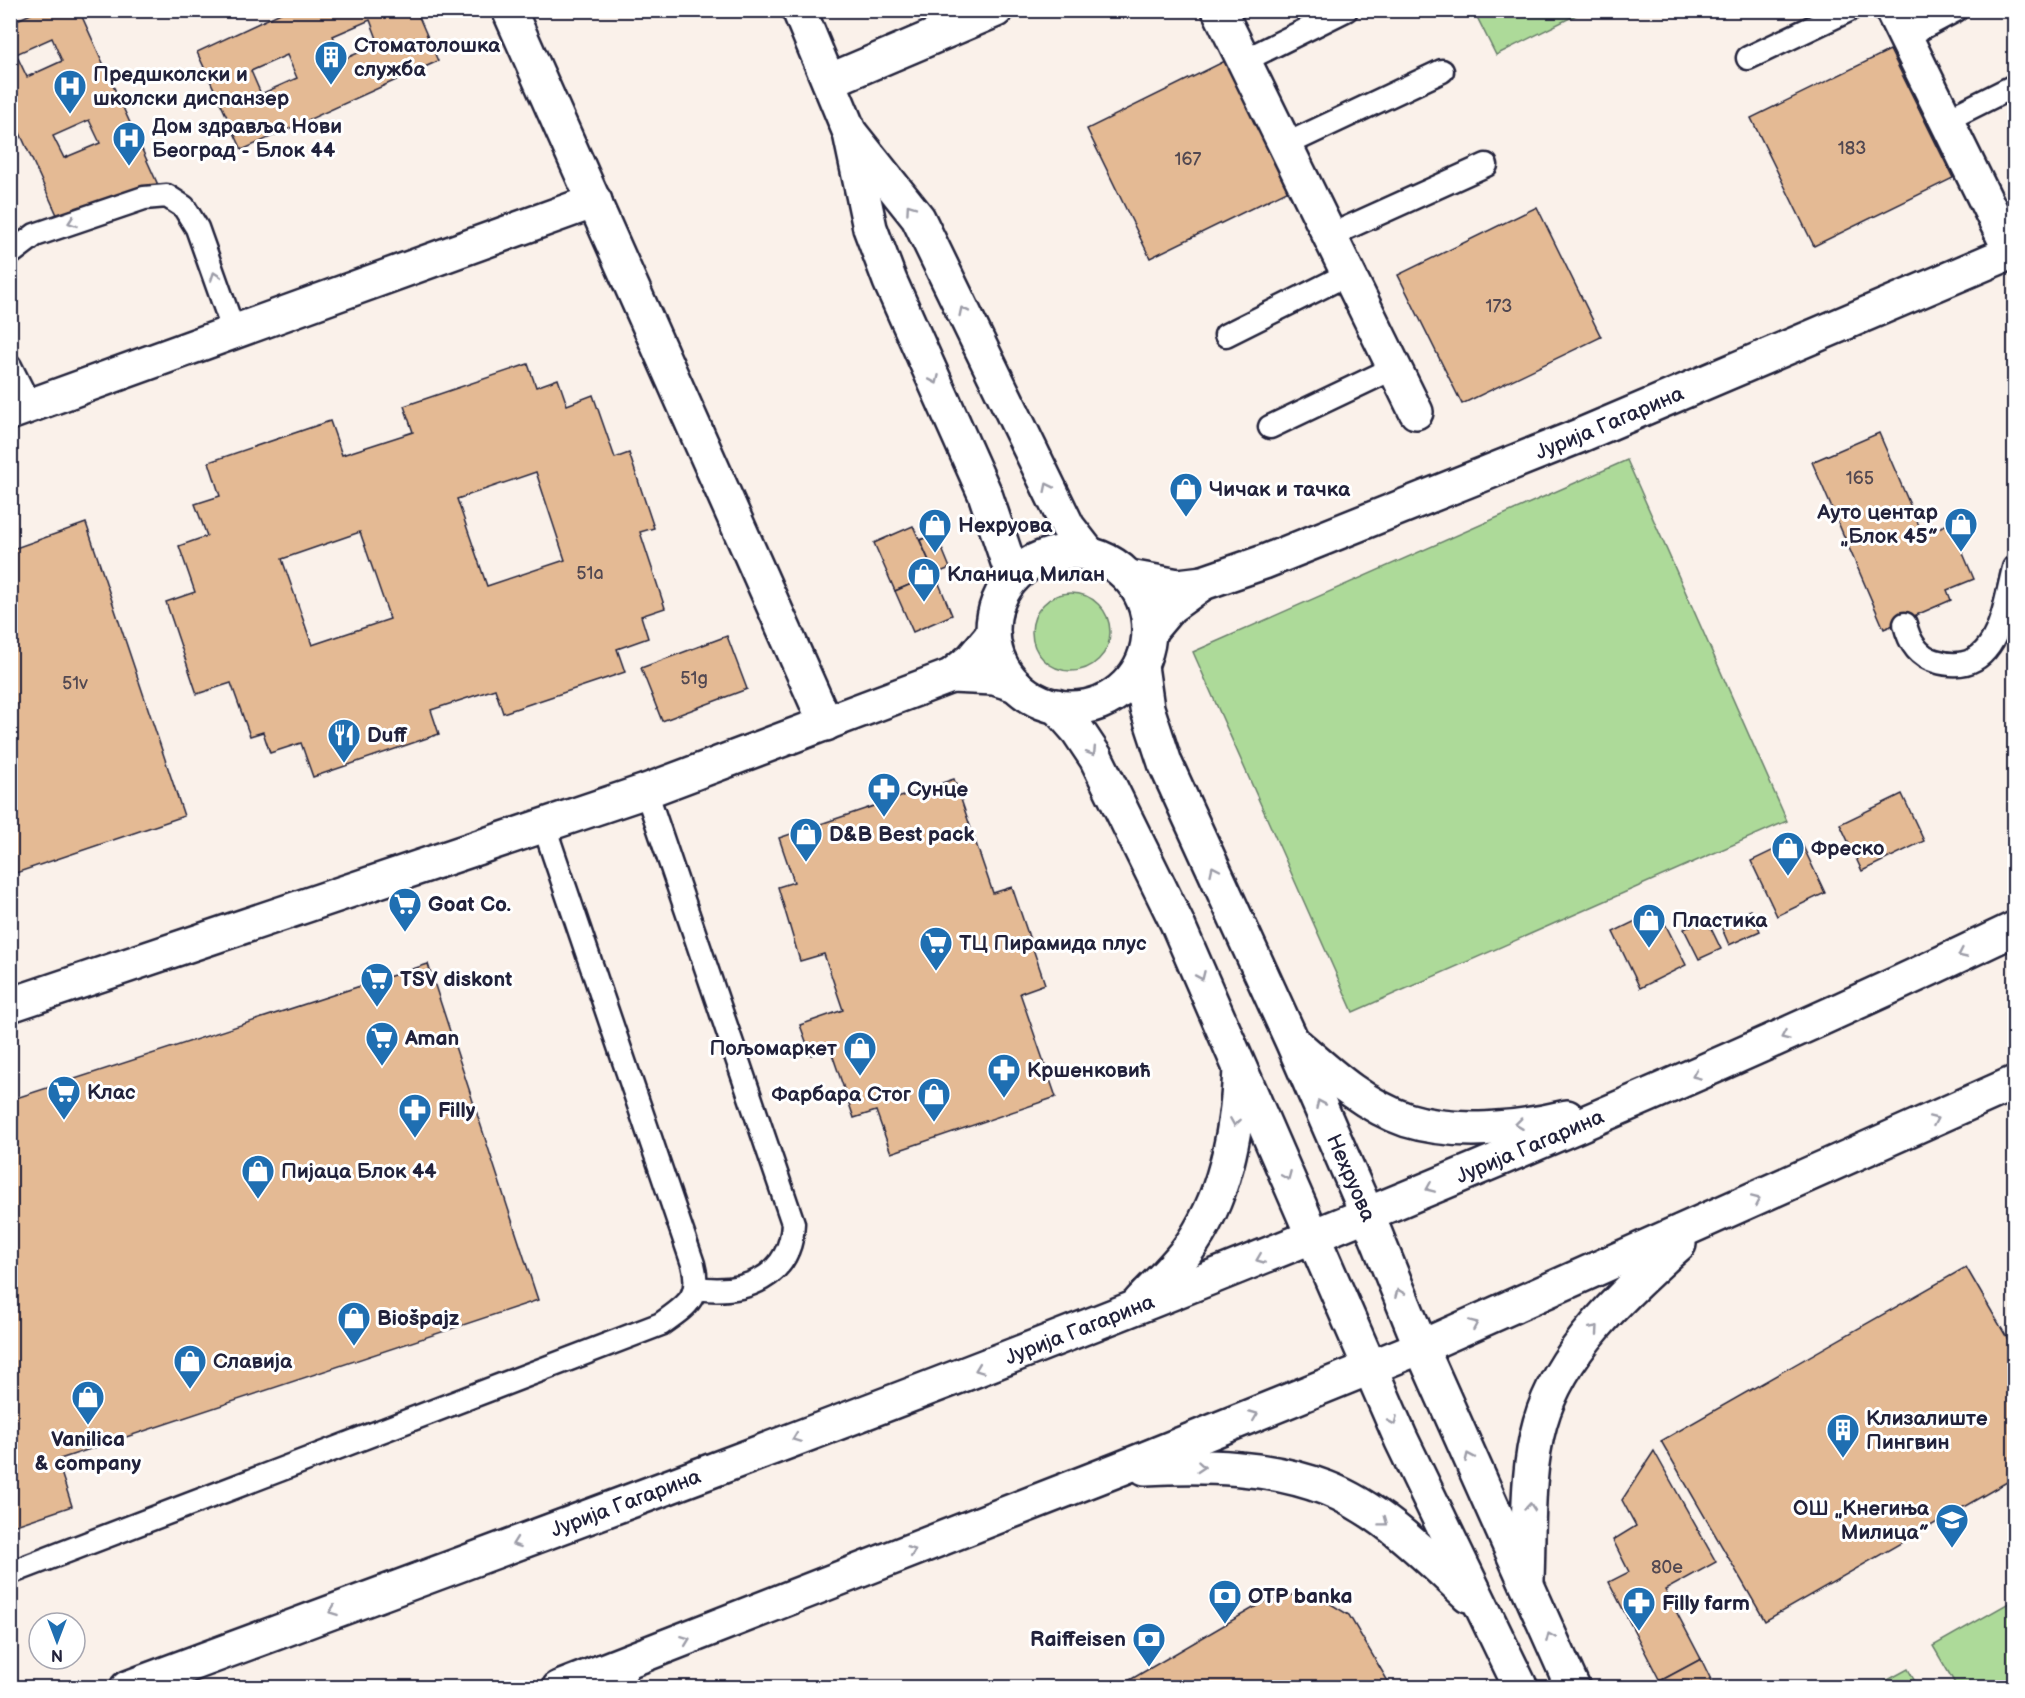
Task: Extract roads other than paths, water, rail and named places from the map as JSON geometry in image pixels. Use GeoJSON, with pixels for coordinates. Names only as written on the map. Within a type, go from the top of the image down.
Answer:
{"type":"FeatureCollection","features":[{"type":"Feature","properties":{"kind":"street"},"geometry":{"type":"LineString","coordinates":[[509,10],[826,724]]}},
{"type":"Feature","properties":{"kind":"street"},"geometry":{"type":"LineString","coordinates":[[799,10],[850,133],[870,228],[890,281],[985,494],[1013,577]]}},
{"type":"Feature","properties":{"kind":"street"},"geometry":{"type":"LineString","coordinates":[[829,81],[996,10]]}},
{"type":"Feature","properties":{"kind":"street"},"geometry":{"type":"LineString","coordinates":[[1219,10],[1416,412]]}},
{"type":"Feature","properties":{"kind":"street","name":"Јурија Гагарина"},"geometry":{"type":"LineString","coordinates":[[1149,632],[1170,607],[1203,583],[1360,525],[2013,254],[1899,24]]}},
{"type":"Feature","properties":{"kind":"street"},"geometry":{"type":"LineString","coordinates":[[850,133],[918,218],[1068,527],[1089,554]]}},
{"type":"Feature","properties":{"kind":"street"},"geometry":{"type":"LineString","coordinates":[[20,409],[595,201]]}},
{"type":"Feature","properties":{"kind":"street"},"geometry":{"type":"LineString","coordinates":[[951,676],[994,678],[1016,685],[1035,699],[1056,706],[1089,706],[1105,700],[1132,680],[1141,666],[1149,632],[1145,603],[1129,577],[1118,567],[1089,554],[1076,552],[1048,555],[1035,561],[1013,577],[998,604],[993,634],[1000,662],[1016,685]]}},
{"type":"Feature","properties":{"kind":"street","name":"Јурија Гагарина"},"geometry":{"type":"LineString","coordinates":[[1129,577],[1165,585],[1203,583]]}},
{"type":"Feature","properties":{"kind":"street"},"geometry":{"type":"LineString","coordinates":[[10,1005],[646,791],[826,724],[951,676],[972,659],[993,634]]}},
{"type":"Feature","properties":{"kind":"street","name":"Нехруова"},"geometry":{"type":"LineString","coordinates":[[1141,666],[1147,708],[1165,764],[1292,1041],[1368,1216],[1421,1347],[1573,1688]]}},
{"type":"Feature","properties":{"kind":"street"},"geometry":{"type":"LineString","coordinates":[[1056,706],[1078,731],[1096,758],[1177,922],[1369,1367],[1521,1688]]}},
{"type":"Feature","properties":{"kind":"street","name":"Јурија Гагарина"},"geometry":{"type":"LineString","coordinates":[[127,1688],[1132,1311],[1368,1216],[1638,1100],[1868,999],[2014,929]]}},
{"type":"Feature","properties":{"kind":"street"},"geometry":{"type":"LineString","coordinates":[[1292,1041],[1338,1081],[1370,1102],[1407,1120],[1435,1125],[1468,1128],[1506,1126],[1559,1119],[1638,1100]]}},
{"type":"Feature","properties":{"kind":"street"},"geometry":{"type":"LineString","coordinates":[[1132,1311],[1186,1252],[1212,1207],[1230,1152],[1239,1097],[1240,1064]]}},
{"type":"Feature","properties":{"kind":"street"},"geometry":{"type":"LineString","coordinates":[[559,1688],[624,1674],[1421,1347],[1703,1224],[2014,1083]]}},
{"type":"Feature","properties":{"kind":"street"},"geometry":{"type":"LineString","coordinates":[[1527,1587],[1534,1458],[1540,1424],[1552,1390],[1568,1362],[1594,1330],[1645,1274],[1703,1224]]}},
{"type":"Feature","properties":{"kind":"street"},"geometry":{"type":"LineString","coordinates":[[1122,1468],[1188,1466],[1248,1470],[1327,1488],[1365,1509],[1386,1524],[1428,1557],[1482,1608]]}},
{"type":"Feature","properties":{"kind":"lane"},"geometry":{"type":"LineString","coordinates":[[1243,60],[1346,10]]}},
{"type":"Feature","properties":{"kind":"lane"},"geometry":{"type":"LineString","coordinates":[[1748,58],[1849,10]]}},
{"type":"Feature","properties":{"kind":"lane"},"geometry":{"type":"LineString","coordinates":[[1899,24],[1956,10]]}},
{"type":"Feature","properties":{"kind":"lane"},"geometry":{"type":"LineString","coordinates":[[1285,145],[1442,71]]}},
{"type":"Feature","properties":{"kind":"lane"},"geometry":{"type":"LineString","coordinates":[[1946,120],[2014,86]]}},
{"type":"Feature","properties":{"kind":"lane"},"geometry":{"type":"LineString","coordinates":[[1329,236],[1486,165]]}},
{"type":"Feature","properties":{"kind":"lane"},"geometry":{"type":"LineString","coordinates":[[10,254],[35,235],[144,198],[167,196],[184,207],[197,228],[234,332]]}},
{"type":"Feature","properties":{"kind":"lane"},"geometry":{"type":"LineString","coordinates":[[1226,335],[1348,274]]}},
{"type":"Feature","properties":{"kind":"lane"},"geometry":{"type":"LineString","coordinates":[[10,366],[20,409]]}},
{"type":"Feature","properties":{"kind":"lane"},"geometry":{"type":"LineString","coordinates":[[1270,427],[1394,368]]}},
{"type":"Feature","properties":{"kind":"lane"},"geometry":{"type":"LineString","coordinates":[[1905,624],[1913,645],[1930,659],[1946,664],[1975,660],[1987,649],[1995,636],[2014,568]]}},
{"type":"Feature","properties":{"kind":"lane"},"geometry":{"type":"LineString","coordinates":[[646,791],[793,1223],[793,1238],[787,1254],[766,1277],[731,1291],[696,1288]]}},
{"type":"Feature","properties":{"kind":"lane"},"geometry":{"type":"LineString","coordinates":[[10,1573],[661,1324],[689,1303],[696,1288],[693,1264],[544,826]]}},
{"type":"Feature","properties":{"kind":"place","name":"Стоматолошка служба"},"geometry":{"type":"Point","coordinates":[331,86]}},
{"type":"Feature","properties":{"kind":"place","name":"Предшколски и школски диспанзер"},"geometry":{"type":"Point","coordinates":[70,115]}},
{"type":"Feature","properties":{"kind":"place","name":"Дом здравља Нови Београд - Блок 44"},"geometry":{"type":"Point","coordinates":[129,167]}},
{"type":"Feature","properties":{"kind":"place","name":"Чичак и тачка"},"geometry":{"type":"Point","coordinates":[1186,518]}},
{"type":"Feature","properties":{"kind":"place","name":"Ауто центар „Блок 45”"},"geometry":{"type":"Point","coordinates":[1961,553]}},
{"type":"Feature","properties":{"kind":"place","name":"Нехруова"},"geometry":{"type":"Point","coordinates":[935,554]}},
{"type":"Feature","properties":{"kind":"place","name":"Кланица Милан"},"geometry":{"type":"Point","coordinates":[924,603]}},
{"type":"Feature","properties":{"kind":"place","name":"Duff"},"geometry":{"type":"Point","coordinates":[344,764]}},
{"type":"Feature","properties":{"kind":"place","name":"Сунце"},"geometry":{"type":"Point","coordinates":[884,818]}},
{"type":"Feature","properties":{"kind":"place","name":"D&B Best pack"},"geometry":{"type":"Point","coordinates":[806,863]}},
{"type":"Feature","properties":{"kind":"place","name":"Фреско"},"geometry":{"type":"Point","coordinates":[1788,877]}},
{"type":"Feature","properties":{"kind":"place","name":"Goat Co."},"geometry":{"type":"Point","coordinates":[405,933]}},
{"type":"Feature","properties":{"kind":"place","name":"Пластика"},"geometry":{"type":"Point","coordinates":[1649,949]}},
{"type":"Feature","properties":{"kind":"place","name":"ТЦ Пирамида плус"},"geometry":{"type":"Point","coordinates":[936,972]}},
{"type":"Feature","properties":{"kind":"place","name":"TSV diskont"},"geometry":{"type":"Point","coordinates":[377,1008]}},
{"type":"Feature","properties":{"kind":"place","name":"Aman"},"geometry":{"type":"Point","coordinates":[382,1067]}},
{"type":"Feature","properties":{"kind":"place","name":"Пољомаркет"},"geometry":{"type":"Point","coordinates":[860,1077]}},
{"type":"Feature","properties":{"kind":"place","name":"Кршенковић"},"geometry":{"type":"Point","coordinates":[1004,1099]}},
{"type":"Feature","properties":{"kind":"place","name":"Клас"},"geometry":{"type":"Point","coordinates":[64,1121]}},
{"type":"Feature","properties":{"kind":"place","name":"Фарбара Стог"},"geometry":{"type":"Point","coordinates":[934,1123]}},
{"type":"Feature","properties":{"kind":"place","name":"Filly"},"geometry":{"type":"Point","coordinates":[415,1139]}},
{"type":"Feature","properties":{"kind":"place","name":"Пијаца Блок 44"},"geometry":{"type":"Point","coordinates":[258,1200]}},
{"type":"Feature","properties":{"kind":"place","name":"Biošpajz"},"geometry":{"type":"Point","coordinates":[354,1347]}},
{"type":"Feature","properties":{"kind":"place","name":"Славија"},"geometry":{"type":"Point","coordinates":[190,1390]}},
{"type":"Feature","properties":{"kind":"place","name":"Vanilica & company"},"geometry":{"type":"Point","coordinates":[88,1426]}},
{"type":"Feature","properties":{"kind":"place","name":"Клизалиште Пингвин"},"geometry":{"type":"Point","coordinates":[1843,1459]}},
{"type":"Feature","properties":{"kind":"place","name":"ОШ „Кнегиња Милица”"},"geometry":{"type":"Point","coordinates":[1952,1549]}},
{"type":"Feature","properties":{"kind":"place","name":"OTP banka"},"geometry":{"type":"Point","coordinates":[1225,1625]}},
{"type":"Feature","properties":{"kind":"place","name":"Filly farm"},"geometry":{"type":"Point","coordinates":[1639,1632]}},
{"type":"Feature","properties":{"kind":"place","name":"Raiffeisen"},"geometry":{"type":"Point","coordinates":[1149,1668]}}]}
